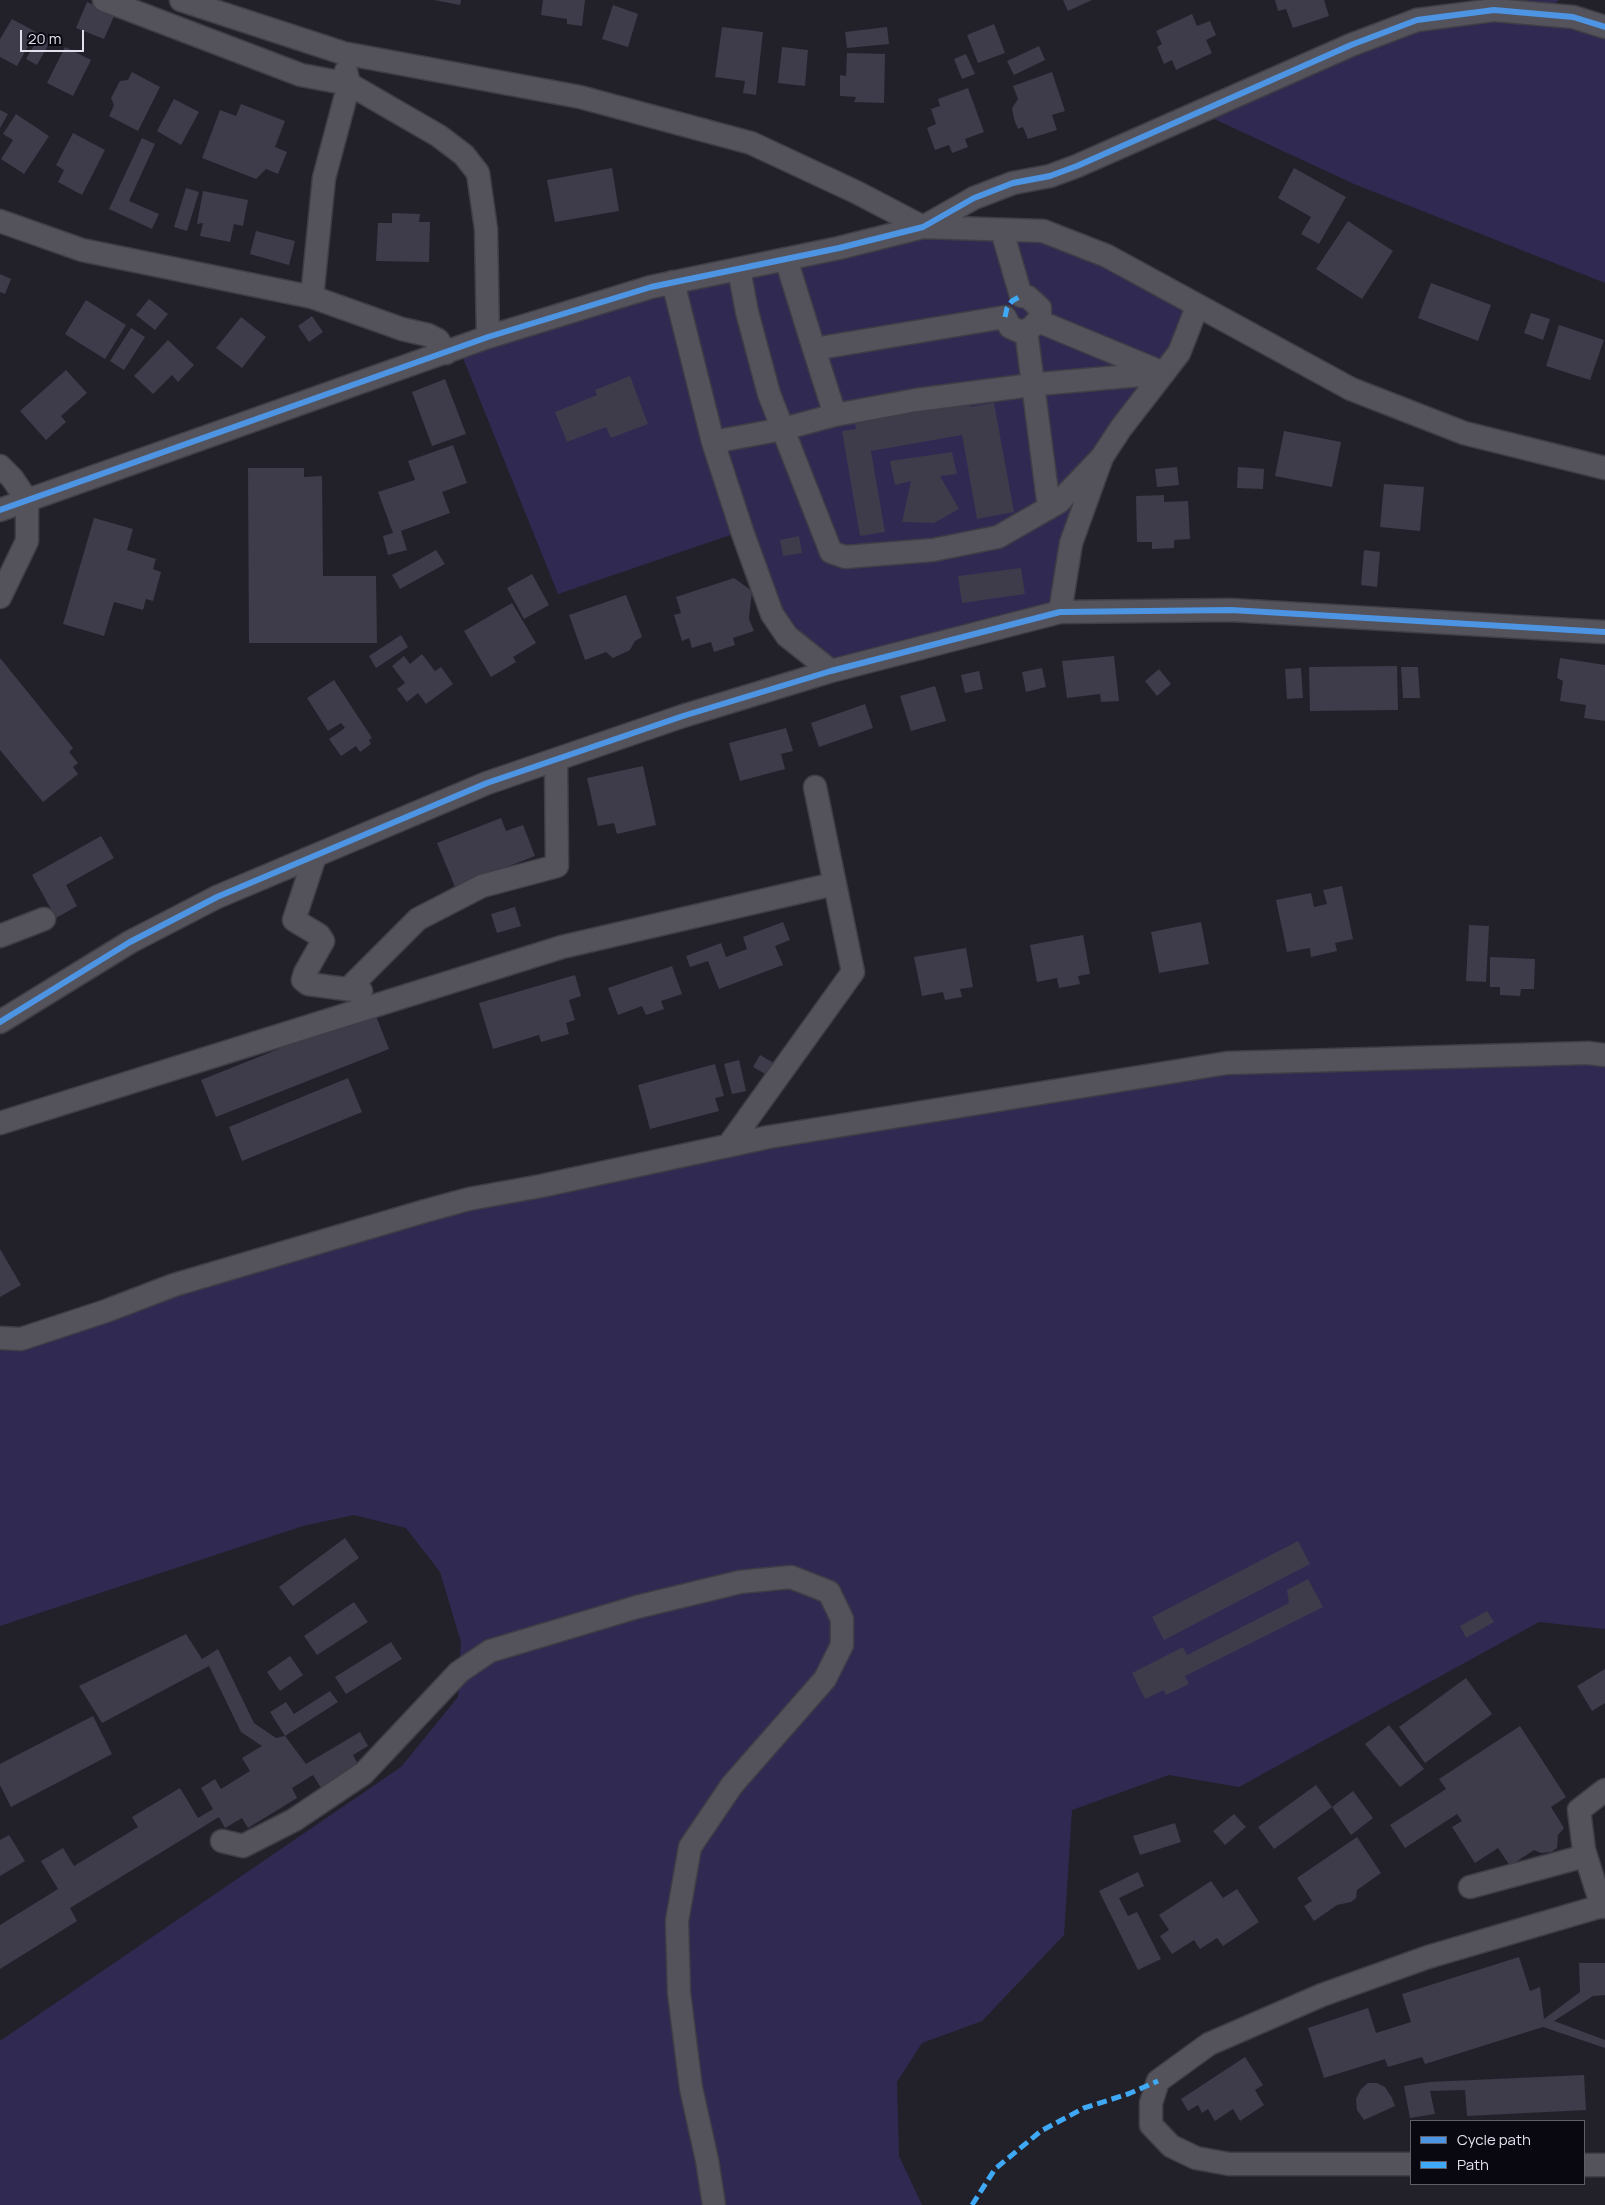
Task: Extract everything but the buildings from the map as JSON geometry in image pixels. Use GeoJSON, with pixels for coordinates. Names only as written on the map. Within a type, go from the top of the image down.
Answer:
{"type":"FeatureCollection","features":[{"type":"Feature","properties":{"kind":"street"},"geometry":{"type":"LineString","coordinates":[[104,0],[301,75],[349,84],[439,136],[464,154],[478,173],[486,229],[488,337]]}},
{"type":"Feature","properties":{"kind":"street"},"geometry":{"type":"LineString","coordinates":[[181,0],[342,53],[580,97],[751,143],[923,227],[1044,231],[1107,256],[1197,307],[1350,389],[1464,433],[1605,468]]}},
{"type":"Feature","properties":{"kind":"street"},"geometry":{"type":"LineString","coordinates":[[0,510],[488,337],[651,287],[839,248],[923,227],[974,198],[1013,183],[1050,176],[1077,166],[1351,45],[1418,20],[1494,10],[1573,17],[1605,26]]}},
{"type":"Feature","properties":{"kind":"street"},"geometry":{"type":"LineString","coordinates":[[312,297],[324,178],[349,84],[342,53]]}},
{"type":"Feature","properties":{"kind":"street"},"geometry":{"type":"LineString","coordinates":[[0,221],[82,250],[312,297],[402,329],[428,335],[438,340],[446,353]]}},
{"type":"Feature","properties":{"kind":"street"},"geometry":{"type":"LineString","coordinates":[[814,349],[1005,317],[1010,327],[1021,332],[1032,326],[1040,318],[1040,308],[1028,297],[1021,296],[1002,231]]}},
{"type":"Feature","properties":{"kind":"street"},"geometry":{"type":"LineString","coordinates":[[786,259],[835,415]]}},
{"type":"Feature","properties":{"kind":"street"},"geometry":{"type":"LineString","coordinates":[[739,269],[747,312],[769,394],[832,552],[845,557],[933,550],[998,537],[1059,502],[1102,457],[1121,428],[1179,353],[1197,307]]}},
{"type":"Feature","properties":{"kind":"street"},"geometry":{"type":"LineString","coordinates":[[673,282],[713,442],[772,614],[787,636],[831,671]]}},
{"type":"Feature","properties":{"kind":"street"},"geometry":{"type":"LineString","coordinates":[[1032,326],[1164,373]]}},
{"type":"Feature","properties":{"kind":"street"},"geometry":{"type":"LineString","coordinates":[[1032,326],[1033,384],[1049,508]]}},
{"type":"Feature","properties":{"kind":"street"},"geometry":{"type":"LineString","coordinates":[[713,442],[783,429],[835,415],[916,400],[1033,384],[1164,373]]}},
{"type":"Feature","properties":{"kind":"street"},"geometry":{"type":"LineString","coordinates":[[1060,612],[1071,543],[1102,457]]}},
{"type":"Feature","properties":{"kind":"street"},"geometry":{"type":"LineString","coordinates":[[0,466],[12,478],[27,500],[27,541],[0,597]]}},
{"type":"Feature","properties":{"kind":"street"},"geometry":{"type":"LineString","coordinates":[[0,1022],[130,942],[217,897],[487,783],[683,716],[831,671],[1060,612],[1231,610],[1605,632]]}},
{"type":"Feature","properties":{"kind":"street"},"geometry":{"type":"LineString","coordinates":[[348,989],[418,919],[482,886],[557,866],[556,760]]}},
{"type":"Feature","properties":{"kind":"street"},"geometry":{"type":"LineString","coordinates":[[728,1146],[853,972],[815,787]]}},
{"type":"Feature","properties":{"kind":"street"},"geometry":{"type":"LineString","coordinates":[[316,856],[294,920],[320,935],[323,942],[303,980],[308,984],[399,997]]}},
{"type":"Feature","properties":{"kind":"street"},"geometry":{"type":"LineString","coordinates":[[0,1123],[562,947],[834,884]]}},
{"type":"Feature","properties":{"kind":"street"},"geometry":{"type":"LineString","coordinates":[[0,936],[44,919]]}},
{"type":"Feature","properties":{"kind":"street"},"geometry":{"type":"LineString","coordinates":[[0,1338],[21,1339],[106,1312],[174,1285],[469,1199],[541,1186],[769,1137],[1228,1063],[1588,1053],[1605,1055]]}},
{"type":"Feature","properties":{"kind":"street"},"geometry":{"type":"LineString","coordinates":[[222,1841],[243,1846],[294,1820],[364,1773],[459,1672],[490,1651],[637,1607],[740,1582],[791,1576],[829,1592],[842,1619],[842,1645],[825,1679],[732,1785],[690,1847],[677,1921],[679,1994],[691,2088],[707,2160],[714,2205]]}},
{"type":"Feature","properties":{"kind":"street"},"geometry":{"type":"LineString","coordinates":[[1410,2164],[1229,2164],[1196,2158],[1171,2146],[1151,2125],[1151,2103],[1158,2082],[1209,2044],[1218,2040],[1322,1995],[1428,1957],[1603,1906],[1585,1856],[1579,1810],[1605,1790]]}},
{"type":"Feature","properties":{"kind":"street"},"geometry":{"type":"LineString","coordinates":[[1470,1887],[1585,1856]]}},
{"type":"Feature","properties":{"kind":"street"},"geometry":{"type":"LineString","coordinates":[[1585,2165],[1605,2165]]}},
{"type":"Feature","properties":{"kind":"shaded area"},"geometry":{"type":"Polygon","coordinates":[[[1497,0],[1559,0],[1541,14],[1605,27],[1605,283],[1354,184],[1199,112],[1497,0]]]}},
{"type":"Feature","properties":{"kind":"shaded area"},"geometry":{"type":"Polygon","coordinates":[[[923,227],[1045,228],[1198,297],[1179,353],[1121,428],[1060,612],[831,671],[787,636],[742,531],[558,594],[459,348],[923,227]]]}},
{"type":"Feature","properties":{"kind":"shaded area"},"geometry":{"type":"Polygon","coordinates":[[[1605,1055],[1605,1629],[1539,1622],[1239,1787],[1169,1775],[1072,1810],[1064,1935],[982,2021],[922,2043],[897,2082],[899,2156],[922,2205],[0,2205],[0,2041],[401,1767],[458,1697],[461,1642],[440,1572],[406,1528],[354,1515],[303,1526],[0,1626],[0,1338],[425,1211],[1227,1063],[1605,1055]]]}},
{"type":"Feature","properties":{"kind":"marked path"},"geometry":{"type":"LineString","coordinates":[[1005,317],[1007,308],[1012,301],[1021,296]]}},
{"type":"Feature","properties":{"kind":"marked path"},"geometry":{"type":"LineString","coordinates":[[972,2205],[995,2169],[1041,2131],[1084,2108],[1128,2094],[1158,2081]]}},
{"type":"Feature","properties":{"kind":"cycle path"},"geometry":{"type":"LineString","coordinates":[[0,510],[488,337],[651,287],[839,248],[923,227],[974,198],[1013,183],[1050,176],[1077,166],[1351,45],[1417,20],[1494,10],[1573,17],[1605,27]]}},
{"type":"Feature","properties":{"kind":"cycle path"},"geometry":{"type":"LineString","coordinates":[[0,1022],[130,942],[217,897],[487,783],[683,716],[831,671],[1060,612],[1231,610],[1605,632]]}}]}
